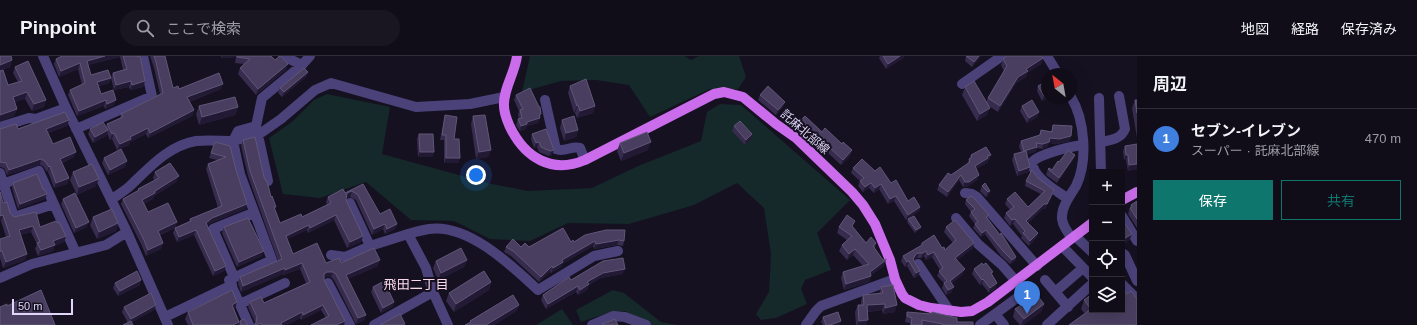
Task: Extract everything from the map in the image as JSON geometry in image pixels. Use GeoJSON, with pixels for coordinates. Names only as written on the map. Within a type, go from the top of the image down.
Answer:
{"type":"FeatureCollection","features":[{"type":"Feature","properties":{"kind":"main road","name":"託麻北部線"},"geometry":{"type":"LineString","coordinates":[[517,56],[516,64],[504,97],[505,115],[515,137],[530,154],[552,165],[571,165],[586,160],[714,94],[724,92],[743,97],[796,138],[852,192],[863,205],[881,237],[895,279],[902,294],[911,301],[931,308],[972,311]]}},
{"type":"Feature","properties":{"kind":"main road"},"geometry":{"type":"LineString","coordinates":[[1125,198],[1137,192]]}},
{"type":"Feature","properties":{"kind":"main road"},"geometry":{"type":"LineString","coordinates":[[972,311],[999,294],[1089,225]]}},
{"type":"Feature","properties":{"kind":"street"},"geometry":{"type":"LineString","coordinates":[[43,56],[76,129],[127,232],[166,321],[233,281],[272,260],[253,213],[240,174],[233,141],[238,131],[256,126],[262,98],[302,65],[310,56]]}},
{"type":"Feature","properties":{"kind":"street"},"geometry":{"type":"LineString","coordinates":[[76,129],[152,96],[143,56]]}},
{"type":"Feature","properties":{"kind":"street"},"geometry":{"type":"LineString","coordinates":[[283,56],[302,65]]}},
{"type":"Feature","properties":{"kind":"street"},"geometry":{"type":"LineString","coordinates":[[962,84],[1002,56]]}},
{"type":"Feature","properties":{"kind":"street"},"geometry":{"type":"LineString","coordinates":[[1046,56],[1054,68]]}},
{"type":"Feature","properties":{"kind":"street"},"geometry":{"type":"LineString","coordinates":[[111,200],[130,186],[162,157],[178,147],[196,141],[233,141],[258,135],[281,119],[315,90],[331,83],[416,107],[470,104],[504,97]]}},
{"type":"Feature","properties":{"kind":"street"},"geometry":{"type":"LineString","coordinates":[[1101,142],[1118,138],[1123,134],[1125,129],[1119,96]]}},
{"type":"Feature","properties":{"kind":"street"},"geometry":{"type":"LineString","coordinates":[[1099,98],[1101,169]]}},
{"type":"Feature","properties":{"kind":"street"},"geometry":{"type":"LineString","coordinates":[[544,100],[556,149],[560,151],[576,146],[580,148],[586,160]]}},
{"type":"Feature","properties":{"kind":"street"},"geometry":{"type":"LineString","coordinates":[[1075,104],[1082,126],[1082,170],[1076,185],[1065,204],[1062,219],[1065,227],[1089,250]]}},
{"type":"Feature","properties":{"kind":"street"},"geometry":{"type":"LineString","coordinates":[[0,127],[29,118],[36,119],[66,108]]}},
{"type":"Feature","properties":{"kind":"street"},"geometry":{"type":"LineString","coordinates":[[258,135],[268,181]]}},
{"type":"Feature","properties":{"kind":"street"},"geometry":{"type":"LineString","coordinates":[[1068,199],[1041,179],[1034,170],[1032,162],[1059,150],[1082,144]]}},
{"type":"Feature","properties":{"kind":"street"},"geometry":{"type":"LineString","coordinates":[[4,184],[39,171],[76,253]]}},
{"type":"Feature","properties":{"kind":"street"},"geometry":{"type":"LineString","coordinates":[[0,173],[14,217],[54,204]]}},
{"type":"Feature","properties":{"kind":"street"},"geometry":{"type":"LineString","coordinates":[[965,193],[972,194],[977,197],[1036,266]]}},
{"type":"Feature","properties":{"kind":"street"},"geometry":{"type":"LineString","coordinates":[[350,202],[370,246]]}},
{"type":"Feature","properties":{"kind":"street"},"geometry":{"type":"LineString","coordinates":[[249,325],[213,229],[253,213]]}},
{"type":"Feature","properties":{"kind":"street"},"geometry":{"type":"LineString","coordinates":[[956,218],[978,244],[1002,265],[1016,281]]}},
{"type":"Feature","properties":{"kind":"street"},"geometry":{"type":"LineString","coordinates":[[1125,221],[1137,241]]}},
{"type":"Feature","properties":{"kind":"street"},"geometry":{"type":"LineString","coordinates":[[331,255],[345,257],[370,246],[430,228],[449,230],[465,235],[491,249],[512,265],[538,290],[594,256],[618,251]]}},
{"type":"Feature","properties":{"kind":"street"},"geometry":{"type":"LineString","coordinates":[[0,278],[32,264],[106,245],[127,232]]}},
{"type":"Feature","properties":{"kind":"street"},"geometry":{"type":"LineString","coordinates":[[408,234],[426,268],[433,292],[448,325]]}},
{"type":"Feature","properties":{"kind":"street"},"geometry":{"type":"LineString","coordinates":[[1062,246],[1089,274]]}},
{"type":"Feature","properties":{"kind":"street"},"geometry":{"type":"LineString","coordinates":[[1125,255],[1137,281]]}},
{"type":"Feature","properties":{"kind":"street"},"geometry":{"type":"LineString","coordinates":[[918,264],[949,310]]}},
{"type":"Feature","properties":{"kind":"street"},"geometry":{"type":"LineString","coordinates":[[1055,292],[1083,268]]}},
{"type":"Feature","properties":{"kind":"street"},"geometry":{"type":"LineString","coordinates":[[806,325],[821,306],[895,279]]}},
{"type":"Feature","properties":{"kind":"street"},"geometry":{"type":"LineString","coordinates":[[1045,280],[1068,307]]}},
{"type":"Feature","properties":{"kind":"street"},"geometry":{"type":"LineString","coordinates":[[240,304],[285,283]]}},
{"type":"Feature","properties":{"kind":"street"},"geometry":{"type":"LineString","coordinates":[[328,283],[350,325]]}},
{"type":"Feature","properties":{"kind":"street"},"geometry":{"type":"LineString","coordinates":[[1047,325],[1089,287]]}},
{"type":"Feature","properties":{"kind":"street"},"geometry":{"type":"LineString","coordinates":[[1125,287],[1137,299]]}},
{"type":"Feature","properties":{"kind":"street"},"geometry":{"type":"LineString","coordinates":[[374,325],[433,292]]}},
{"type":"Feature","properties":{"kind":"street"},"geometry":{"type":"LineString","coordinates":[[972,311],[980,325],[1025,292]]}},
{"type":"Feature","properties":{"kind":"street"},"geometry":{"type":"LineString","coordinates":[[999,294],[1007,305]]}},
{"type":"Feature","properties":{"kind":"street"},"geometry":{"type":"LineString","coordinates":[[996,314],[1004,325]]}},
{"type":"Feature","properties":{"kind":"street"},"geometry":{"type":"LineString","coordinates":[[592,325],[613,316],[624,321],[646,325]]}},
{"type":"Feature","properties":{"kind":"green space"},"geometry":{"type":"Polygon","coordinates":[[[530,56],[685,56],[691,60],[699,56],[739,56],[746,77],[738,89],[710,89],[650,117],[629,85],[596,80],[561,81],[522,92],[530,56]]]}},
{"type":"Feature","properties":{"kind":"green space"},"geometry":{"type":"Polygon","coordinates":[[[327,94],[390,107],[382,154],[492,184],[528,191],[592,188],[638,166],[701,141],[707,112],[720,104],[741,105],[850,200],[817,233],[831,270],[805,280],[801,289],[807,304],[776,318],[761,320],[756,314],[769,292],[771,254],[764,208],[737,183],[694,205],[629,224],[568,223],[530,241],[490,239],[454,221],[411,220],[366,182],[320,198],[283,194],[269,138],[293,121],[314,100],[327,94]]]}},
{"type":"Feature","properties":{"kind":"green space"},"geometry":{"type":"Polygon","coordinates":[[[613,290],[624,293],[661,322],[678,325],[652,325],[625,311],[608,313],[581,322],[576,310],[613,290]]]}},
{"type":"Feature","properties":{"kind":"green space"},"geometry":{"type":"Polygon","coordinates":[[[562,309],[573,325],[536,325],[562,309]]]}},
{"type":"Feature","properties":{"kind":"building"},"geometry":{"type":"Polygon","coordinates":[[[0,56],[11,56],[12,60],[0,65],[0,56]]]}},
{"type":"Feature","properties":{"kind":"building"},"geometry":{"type":"Polygon","coordinates":[[[62,56],[105,56],[87,61],[91,75],[108,70],[111,78],[97,82],[101,94],[113,90],[116,100],[107,104],[106,100],[79,111],[70,90],[85,83],[80,63],[61,71],[56,59],[62,56]]]}},
{"type":"Feature","properties":{"kind":"building"},"geometry":{"type":"Polygon","coordinates":[[[123,56],[140,56],[145,81],[132,85],[131,81],[116,85],[113,73],[127,69],[123,56]]]}},
{"type":"Feature","properties":{"kind":"building"},"geometry":{"type":"Polygon","coordinates":[[[154,56],[165,56],[173,88],[178,86],[179,89],[219,73],[223,84],[187,97],[194,110],[150,133],[148,128],[120,144],[114,133],[112,134],[107,124],[123,117],[121,114],[163,93],[154,56]]]}},
{"type":"Feature","properties":{"kind":"building"},"geometry":{"type":"Polygon","coordinates":[[[237,56],[271,56],[275,60],[281,56],[288,64],[258,89],[240,68],[250,59],[237,56]]]}},
{"type":"Feature","properties":{"kind":"building"},"geometry":{"type":"Polygon","coordinates":[[[883,56],[900,56],[888,64],[883,56]]]}},
{"type":"Feature","properties":{"kind":"building"},"geometry":{"type":"Polygon","coordinates":[[[966,56],[979,56],[974,62],[966,56]]]}},
{"type":"Feature","properties":{"kind":"building"},"geometry":{"type":"Polygon","coordinates":[[[1007,56],[1041,56],[1043,58],[1026,69],[1028,71],[1018,77],[1000,106],[988,98],[1007,66],[1003,59],[1007,56]]]}},
{"type":"Feature","properties":{"kind":"building"},"geometry":{"type":"Polygon","coordinates":[[[28,61],[46,100],[34,104],[27,92],[13,97],[17,109],[0,115],[0,71],[3,70],[8,85],[22,81],[15,67],[28,61]]]}},
{"type":"Feature","properties":{"kind":"building"},"geometry":{"type":"Polygon","coordinates":[[[304,68],[308,72],[284,92],[280,88],[304,68]]]}},
{"type":"Feature","properties":{"kind":"building"},"geometry":{"type":"Polygon","coordinates":[[[586,79],[595,106],[580,111],[570,86],[586,79]]]}},
{"type":"Feature","properties":{"kind":"building"},"geometry":{"type":"Polygon","coordinates":[[[974,81],[990,108],[980,114],[965,87],[974,81]]]}},
{"type":"Feature","properties":{"kind":"building"},"geometry":{"type":"Polygon","coordinates":[[[1041,84],[1041,91],[1038,86],[1041,84]]]}},
{"type":"Feature","properties":{"kind":"building"},"geometry":{"type":"Polygon","coordinates":[[[768,86],[785,102],[778,110],[760,95],[768,86]]]}},
{"type":"Feature","properties":{"kind":"building"},"geometry":{"type":"Polygon","coordinates":[[[530,88],[540,107],[541,114],[539,115],[540,118],[527,122],[527,124],[521,126],[518,119],[522,118],[520,110],[523,109],[516,95],[530,88]]]}},
{"type":"Feature","properties":{"kind":"building"},"geometry":{"type":"Polygon","coordinates":[[[235,97],[238,107],[202,117],[199,106],[235,97]]]}},
{"type":"Feature","properties":{"kind":"building"},"geometry":{"type":"Polygon","coordinates":[[[1032,100],[1039,112],[1029,118],[1022,106],[1032,100]]]}},
{"type":"Feature","properties":{"kind":"building"},"geometry":{"type":"Polygon","coordinates":[[[1135,100],[1137,100],[1137,113],[1135,100]]]}},
{"type":"Feature","properties":{"kind":"building"},"geometry":{"type":"Polygon","coordinates":[[[65,112],[69,120],[46,129],[53,144],[70,137],[76,152],[60,159],[69,178],[56,183],[50,166],[49,167],[45,161],[41,159],[9,170],[6,163],[0,162],[0,129],[16,124],[18,129],[65,112]]]}},
{"type":"Feature","properties":{"kind":"building"},"geometry":{"type":"Polygon","coordinates":[[[445,115],[457,117],[454,139],[459,139],[460,158],[446,158],[446,135],[442,135],[445,115]]]}},
{"type":"Feature","properties":{"kind":"building"},"geometry":{"type":"Polygon","coordinates":[[[485,115],[491,150],[479,152],[473,116],[485,115]]]}},
{"type":"Feature","properties":{"kind":"building"},"geometry":{"type":"Polygon","coordinates":[[[574,116],[578,130],[566,133],[562,120],[574,116]]]}},
{"type":"Feature","properties":{"kind":"building"},"geometry":{"type":"Polygon","coordinates":[[[805,116],[822,132],[825,128],[842,144],[843,142],[852,150],[843,160],[830,148],[828,150],[797,124],[805,116]]]}},
{"type":"Feature","properties":{"kind":"building"},"geometry":{"type":"Polygon","coordinates":[[[740,121],[752,134],[746,140],[734,126],[740,121]]]}},
{"type":"Feature","properties":{"kind":"building"},"geometry":{"type":"Polygon","coordinates":[[[103,122],[108,130],[95,137],[90,129],[103,122]]]}},
{"type":"Feature","properties":{"kind":"building"},"geometry":{"type":"Polygon","coordinates":[[[1053,125],[1072,126],[1071,136],[1059,139],[1050,138],[1049,142],[1043,144],[1036,143],[1037,147],[1024,151],[1021,141],[1040,135],[1041,130],[1052,132],[1053,125]]]}},
{"type":"Feature","properties":{"kind":"building"},"geometry":{"type":"Polygon","coordinates":[[[546,129],[554,150],[551,151],[541,147],[539,142],[536,143],[532,134],[546,129]]]}},
{"type":"Feature","properties":{"kind":"building"},"geometry":{"type":"Polygon","coordinates":[[[647,132],[651,142],[624,153],[620,143],[647,132]]]}},
{"type":"Feature","properties":{"kind":"building"},"geometry":{"type":"Polygon","coordinates":[[[419,134],[433,134],[434,152],[420,152],[419,134]]]}},
{"type":"Feature","properties":{"kind":"building"},"geometry":{"type":"Polygon","coordinates":[[[255,137],[264,177],[267,181],[280,223],[301,214],[302,217],[331,203],[328,197],[343,189],[345,193],[363,184],[380,214],[390,209],[397,224],[387,229],[385,224],[374,229],[358,195],[352,191],[347,193],[346,200],[363,236],[350,242],[336,215],[310,228],[309,225],[286,236],[293,254],[317,243],[326,263],[339,258],[341,263],[374,248],[380,260],[346,275],[366,315],[358,318],[336,274],[333,272],[327,272],[324,274],[324,280],[345,321],[336,325],[311,325],[329,316],[323,305],[303,315],[302,312],[281,323],[282,325],[262,325],[261,323],[254,325],[257,317],[250,302],[261,297],[264,303],[310,282],[302,263],[285,270],[285,268],[243,286],[240,277],[282,259],[250,171],[243,140],[255,137]]]}},
{"type":"Feature","properties":{"kind":"building"},"geometry":{"type":"Polygon","coordinates":[[[215,142],[230,146],[247,204],[212,218],[206,223],[226,266],[215,271],[196,230],[179,237],[175,228],[191,221],[190,219],[222,206],[208,164],[226,157],[211,153],[215,142]]]}},
{"type":"Feature","properties":{"kind":"building"},"geometry":{"type":"Polygon","coordinates":[[[1137,144],[1137,164],[1129,165],[1125,146],[1137,144]]]}},
{"type":"Feature","properties":{"kind":"building"},"geometry":{"type":"Polygon","coordinates":[[[986,147],[991,155],[987,156],[988,158],[975,166],[979,175],[969,182],[965,182],[961,175],[948,192],[939,185],[948,173],[951,175],[970,162],[969,159],[972,157],[971,155],[986,147]]]}},
{"type":"Feature","properties":{"kind":"building"},"geometry":{"type":"Polygon","coordinates":[[[121,149],[127,161],[110,170],[104,158],[121,149]]]}},
{"type":"Feature","properties":{"kind":"building"},"geometry":{"type":"Polygon","coordinates":[[[1068,150],[1075,155],[1059,178],[1048,169],[1049,168],[1052,170],[1068,150]]]}},
{"type":"Feature","properties":{"kind":"building"},"geometry":{"type":"Polygon","coordinates":[[[1026,151],[1030,167],[1019,171],[1014,154],[1026,151]]]}},
{"type":"Feature","properties":{"kind":"building"},"geometry":{"type":"Polygon","coordinates":[[[862,159],[875,171],[880,167],[891,183],[896,180],[908,201],[914,197],[920,207],[908,215],[896,196],[890,199],[881,184],[875,188],[871,183],[865,187],[860,181],[864,178],[853,168],[862,159]]]}},
{"type":"Feature","properties":{"kind":"building"},"geometry":{"type":"Polygon","coordinates":[[[170,163],[179,176],[155,191],[155,193],[142,200],[148,212],[168,203],[177,222],[158,231],[163,243],[148,250],[123,199],[159,178],[155,172],[170,163]]]}},
{"type":"Feature","properties":{"kind":"building"},"geometry":{"type":"Polygon","coordinates":[[[92,164],[99,179],[79,187],[73,172],[92,164]]]}},
{"type":"Feature","properties":{"kind":"building"},"geometry":{"type":"Polygon","coordinates":[[[1032,170],[1038,178],[1054,190],[1047,204],[1044,204],[1026,221],[1038,233],[1030,241],[1023,233],[1025,231],[1015,219],[1012,220],[1006,213],[1014,207],[1007,199],[1015,192],[1028,207],[1045,191],[1026,181],[1032,170]]]}},
{"type":"Feature","properties":{"kind":"building"},"geometry":{"type":"Polygon","coordinates":[[[37,174],[43,189],[47,194],[20,204],[13,183],[37,174]]]}},
{"type":"Feature","properties":{"kind":"building"},"geometry":{"type":"Polygon","coordinates":[[[985,183],[990,191],[988,192],[982,186],[985,183]]]}},
{"type":"Feature","properties":{"kind":"building"},"geometry":{"type":"Polygon","coordinates":[[[0,192],[3,203],[7,202],[10,213],[14,217],[36,212],[40,227],[56,221],[57,223],[59,222],[66,236],[53,241],[55,245],[41,250],[37,243],[40,242],[33,226],[19,230],[27,254],[6,262],[2,251],[0,251],[0,239],[10,236],[3,215],[0,216],[0,192]]]}},
{"type":"Feature","properties":{"kind":"building"},"geometry":{"type":"Polygon","coordinates":[[[75,193],[89,222],[76,228],[63,199],[75,193]]]}},
{"type":"Feature","properties":{"kind":"building"},"geometry":{"type":"Polygon","coordinates":[[[971,196],[989,215],[986,217],[1000,235],[1001,233],[1016,257],[1012,260],[986,230],[982,233],[975,224],[978,222],[971,212],[975,209],[966,200],[971,196]]]}},
{"type":"Feature","properties":{"kind":"building"},"geometry":{"type":"Polygon","coordinates":[[[1137,201],[1137,219],[1130,208],[1132,207],[1131,205],[1137,201]]]}},
{"type":"Feature","properties":{"kind":"building"},"geometry":{"type":"Polygon","coordinates":[[[112,209],[118,223],[99,232],[93,217],[112,209]]]}},
{"type":"Feature","properties":{"kind":"building"},"geometry":{"type":"Polygon","coordinates":[[[847,215],[855,221],[852,226],[866,243],[871,237],[876,243],[873,246],[883,260],[886,260],[870,272],[871,276],[846,284],[843,272],[869,264],[855,249],[849,254],[842,245],[852,236],[839,227],[847,215]]]}},
{"type":"Feature","properties":{"kind":"building"},"geometry":{"type":"Polygon","coordinates":[[[914,216],[921,227],[916,230],[908,219],[914,216]]]}},
{"type":"Feature","properties":{"kind":"building"},"geometry":{"type":"Polygon","coordinates":[[[248,218],[264,251],[239,262],[224,227],[248,218]]]}},
{"type":"Feature","properties":{"kind":"building"},"geometry":{"type":"Polygon","coordinates":[[[955,220],[974,243],[955,258],[965,269],[950,281],[954,287],[948,290],[944,283],[947,281],[939,271],[943,268],[934,252],[928,255],[926,251],[916,254],[913,259],[920,271],[916,273],[909,261],[907,262],[903,256],[922,245],[922,243],[934,235],[942,248],[944,247],[945,250],[956,240],[946,227],[955,220]]]}},
{"type":"Feature","properties":{"kind":"building"},"geometry":{"type":"Polygon","coordinates":[[[1125,224],[1132,234],[1125,238],[1125,224]]]}},
{"type":"Feature","properties":{"kind":"building"},"geometry":{"type":"Polygon","coordinates":[[[563,228],[571,242],[573,240],[574,242],[585,235],[606,230],[625,230],[624,241],[619,240],[596,244],[595,241],[562,260],[563,262],[553,268],[552,266],[541,277],[513,251],[506,247],[513,239],[521,247],[525,243],[529,247],[563,228]]]}},
{"type":"Feature","properties":{"kind":"building"},"geometry":{"type":"Polygon","coordinates":[[[461,248],[467,260],[441,273],[436,261],[461,248]]]}},
{"type":"Feature","properties":{"kind":"building"},"geometry":{"type":"Polygon","coordinates":[[[623,258],[625,269],[603,273],[587,282],[589,284],[580,290],[578,286],[548,304],[543,295],[569,277],[571,280],[603,261],[623,258]]]}},
{"type":"Feature","properties":{"kind":"building"},"geometry":{"type":"Polygon","coordinates":[[[982,263],[983,265],[986,263],[993,272],[991,273],[997,283],[990,288],[974,269],[982,263]]]}},
{"type":"Feature","properties":{"kind":"building"},"geometry":{"type":"Polygon","coordinates":[[[137,271],[141,280],[120,291],[115,283],[137,271]]]}},
{"type":"Feature","properties":{"kind":"building"},"geometry":{"type":"Polygon","coordinates":[[[484,271],[491,282],[456,304],[449,293],[484,271]]]}},
{"type":"Feature","properties":{"kind":"building"},"geometry":{"type":"Polygon","coordinates":[[[384,281],[394,302],[383,308],[373,287],[384,281]]]}},
{"type":"Feature","properties":{"kind":"building"},"geometry":{"type":"Polygon","coordinates":[[[893,285],[897,305],[885,308],[885,304],[867,305],[868,320],[859,321],[858,305],[864,305],[863,295],[883,293],[881,287],[893,285]]]}},
{"type":"Feature","properties":{"kind":"building"},"geometry":{"type":"Polygon","coordinates":[[[41,290],[55,325],[0,325],[0,307],[7,304],[7,306],[41,290]]]}},
{"type":"Feature","properties":{"kind":"building"},"geometry":{"type":"Polygon","coordinates":[[[232,290],[237,302],[232,305],[239,322],[233,325],[193,325],[188,312],[232,290]]]}},
{"type":"Feature","properties":{"kind":"building"},"geometry":{"type":"Polygon","coordinates":[[[1131,291],[1137,299],[1137,325],[1069,325],[1089,310],[1089,313],[1125,313],[1125,292],[1127,294],[1131,291]]]}},
{"type":"Feature","properties":{"kind":"building"},"geometry":{"type":"Polygon","coordinates":[[[151,293],[156,305],[131,319],[124,307],[151,293]]]}},
{"type":"Feature","properties":{"kind":"building"},"geometry":{"type":"Polygon","coordinates":[[[513,295],[519,305],[486,325],[465,325],[471,322],[470,321],[513,295]]]}},
{"type":"Feature","properties":{"kind":"building"},"geometry":{"type":"Polygon","coordinates":[[[1037,295],[1044,304],[1024,319],[1015,309],[1037,295]]]}},
{"type":"Feature","properties":{"kind":"building"},"geometry":{"type":"Polygon","coordinates":[[[1089,296],[1089,306],[1084,300],[1089,296]]]}},
{"type":"Feature","properties":{"kind":"building"},"geometry":{"type":"Polygon","coordinates":[[[838,312],[841,321],[826,325],[823,317],[838,312]]]}},
{"type":"Feature","properties":{"kind":"building"},"geometry":{"type":"Polygon","coordinates":[[[907,312],[931,314],[932,312],[957,318],[957,322],[973,322],[973,325],[943,325],[922,320],[922,325],[911,325],[912,318],[907,316],[907,312]]]}},
{"type":"Feature","properties":{"kind":"building"},"geometry":{"type":"Polygon","coordinates":[[[400,314],[405,324],[380,325],[400,314]]]}},
{"type":"Feature","properties":{"kind":"building"},"geometry":{"type":"Polygon","coordinates":[[[244,319],[248,325],[241,325],[240,321],[244,319]]]}},
{"type":"Feature","properties":{"kind":"building"},"geometry":{"type":"Polygon","coordinates":[[[615,319],[618,325],[602,324],[615,319]]]}},
{"type":"Feature","properties":{"kind":"building"},"geometry":{"type":"Polygon","coordinates":[[[131,321],[133,325],[123,325],[131,321]]]}},
{"type":"Feature","properties":{"kind":"place","name":"セブン-イレブン"},"geometry":{"type":"Point","coordinates":[1027,314]}},
{"type":"Feature","properties":{"kind":"district","name":"飛田二丁目"},"geometry":{"type":"Point","coordinates":[416,284]}}]}
